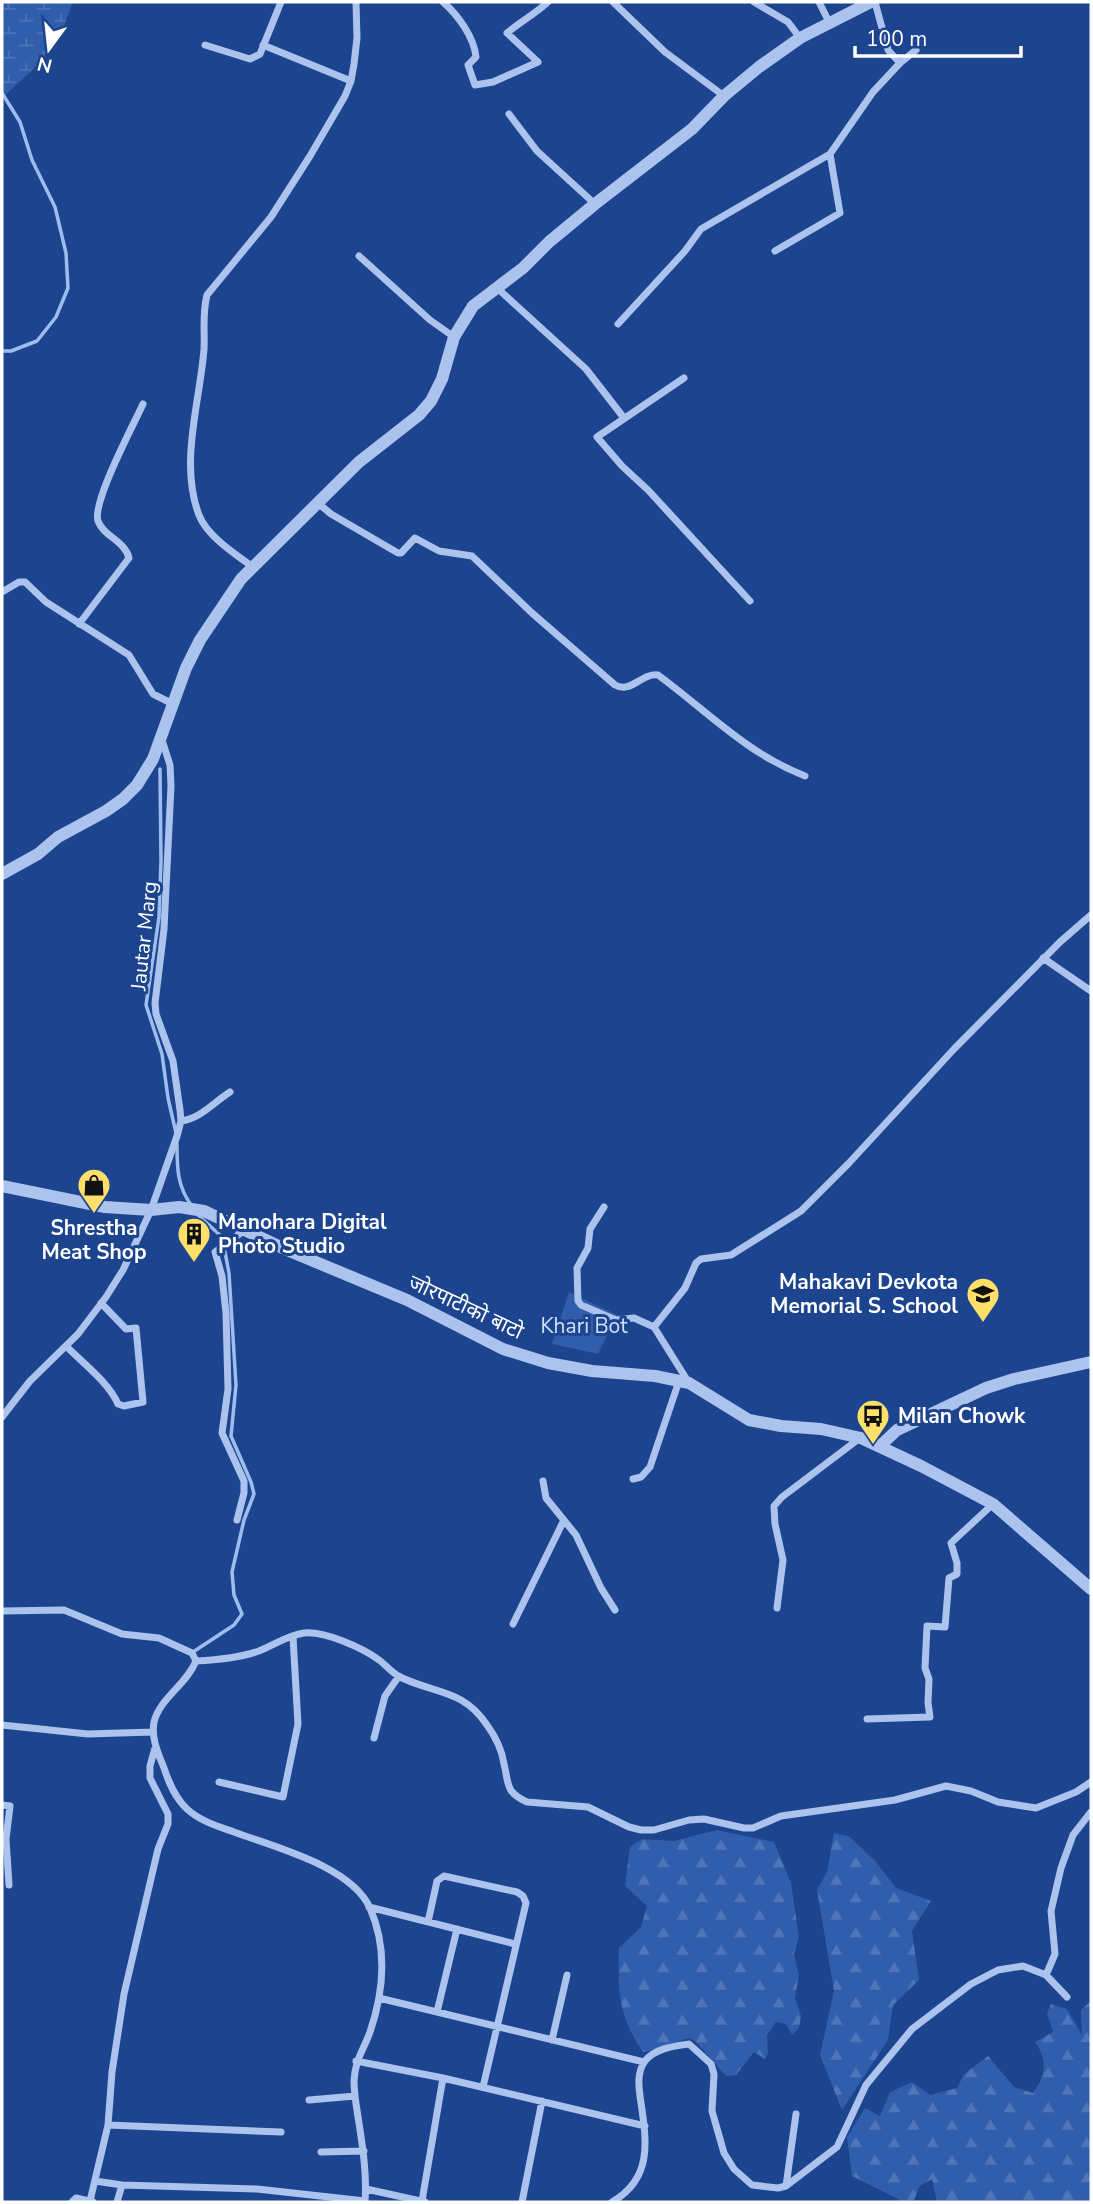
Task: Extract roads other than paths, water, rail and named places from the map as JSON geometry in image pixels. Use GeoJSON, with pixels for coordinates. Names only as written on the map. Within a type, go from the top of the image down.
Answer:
{"type":"FeatureCollection","features":[{"type":"Feature","properties":{"kind":"street"},"geometry":{"type":"LineString","coordinates":[[205,45],[250,59],[260,54],[281,2]]}},
{"type":"Feature","properties":{"kind":"street"},"geometry":{"type":"LineString","coordinates":[[253,567],[209,531],[200,517],[194,496],[191,466],[204,345],[203,310],[207,295],[258,234],[310,156],[351,81],[357,38],[356,2]]}},
{"type":"Feature","properties":{"kind":"street"},"geometry":{"type":"LineString","coordinates":[[444,2],[456,14],[475,48],[477,57],[468,65],[475,85],[493,82],[538,62],[507,33],[518,23],[537,13],[548,2]]}},
{"type":"Feature","properties":{"kind":"street"},"geometry":{"type":"LineString","coordinates":[[612,2],[665,52],[724,96]]}},
{"type":"Feature","properties":{"kind":"street"},"geometry":{"type":"LineString","coordinates":[[754,2],[789,22],[800,38]]}},
{"type":"Feature","properties":{"kind":"street"},"geometry":{"type":"LineString","coordinates":[[819,2],[829,22]]}},
{"type":"Feature","properties":{"kind":"street"},"geometry":{"type":"LineString","coordinates":[[2,874],[19,866],[58,837],[123,799],[146,772],[186,668],[200,640],[241,579],[359,462],[419,415],[431,401],[442,379],[453,337],[473,306],[523,268],[549,242],[595,204],[692,129],[724,96],[759,67],[800,38],[873,2],[888,50],[900,63]]}},
{"type":"Feature","properties":{"kind":"street"},"geometry":{"type":"LineString","coordinates":[[263,45],[351,81]]}},
{"type":"Feature","properties":{"kind":"street"},"geometry":{"type":"LineString","coordinates":[[618,324],[685,251],[701,229],[830,154],[873,92],[916,50]]}},
{"type":"Feature","properties":{"kind":"street"},"geometry":{"type":"LineString","coordinates":[[509,114],[537,151],[595,204]]}},
{"type":"Feature","properties":{"kind":"street"},"geometry":{"type":"LineString","coordinates":[[775,251],[840,213],[830,154]]}},
{"type":"Feature","properties":{"kind":"street"},"geometry":{"type":"LineString","coordinates":[[359,256],[430,320],[453,337]]}},
{"type":"Feature","properties":{"kind":"street"},"geometry":{"type":"LineString","coordinates":[[497,288],[586,369],[624,418]]}},
{"type":"Feature","properties":{"kind":"street"},"geometry":{"type":"LineString","coordinates":[[684,378],[597,437],[622,467],[648,490],[750,601]]}},
{"type":"Feature","properties":{"kind":"street"},"geometry":{"type":"LineString","coordinates":[[79,624],[129,558],[127,552],[102,527],[97,512],[120,450],[143,404]]}},
{"type":"Feature","properties":{"kind":"street"},"geometry":{"type":"LineString","coordinates":[[319,504],[331,514],[398,553],[415,538],[439,551],[472,556],[532,613],[621,689],[646,676],[658,675],[720,726],[779,765],[805,776]]}},
{"type":"Feature","properties":{"kind":"street"},"geometry":{"type":"LineString","coordinates":[[2,592],[19,582],[25,582],[46,602],[129,655],[145,685],[153,694],[171,703]]}},
{"type":"Feature","properties":{"kind":"street","name":"Jautar Marg"},"geometry":{"type":"LineString","coordinates":[[2,1417],[30,1381],[66,1346],[101,1303],[123,1269],[150,1210],[181,1121],[173,1061],[156,1008],[164,929],[171,786],[170,765],[160,737]]}},
{"type":"Feature","properties":{"kind":"street"},"geometry":{"type":"LineString","coordinates":[[654,1327],[685,1288],[696,1263],[701,1259],[731,1255],[801,1211],[1043,958],[1091,915]]}},
{"type":"Feature","properties":{"kind":"street"},"geometry":{"type":"LineString","coordinates":[[1043,958],[1091,991]]}},
{"type":"Feature","properties":{"kind":"street"},"geometry":{"type":"LineString","coordinates":[[181,1121],[198,1116],[230,1092]]}},
{"type":"Feature","properties":{"kind":"street","name":"जोरपाटीको बाटो"},"geometry":{"type":"LineString","coordinates":[[2,1186],[105,1207],[150,1210],[179,1207],[204,1211],[287,1250],[407,1300],[503,1349],[548,1363],[684,1382],[749,1420],[821,1429],[861,1438],[993,1504],[1091,1589]]}},
{"type":"Feature","properties":{"kind":"street"},"geometry":{"type":"LineString","coordinates":[[604,1207],[590,1229],[588,1248],[578,1268],[578,1301],[581,1305],[616,1320],[634,1318],[654,1327],[684,1382],[650,1467],[642,1477],[633,1479]]}},
{"type":"Feature","properties":{"kind":"street"},"geometry":{"type":"LineString","coordinates":[[237,1520],[244,1493],[244,1481],[222,1433],[228,1389],[228,1351],[222,1276],[215,1252],[246,1229]]}},
{"type":"Feature","properties":{"kind":"street"},"geometry":{"type":"LineString","coordinates":[[66,1346],[101,1383],[111,1389],[118,1404],[124,1406],[143,1402],[136,1328],[126,1329],[101,1303]]}},
{"type":"Feature","properties":{"kind":"street"},"geometry":{"type":"LineString","coordinates":[[880,1446],[897,1430],[986,1388],[1014,1378],[1091,1362]]}},
{"type":"Feature","properties":{"kind":"street"},"geometry":{"type":"LineString","coordinates":[[777,1608],[783,1560],[774,1506],[782,1497],[861,1438]]}},
{"type":"Feature","properties":{"kind":"street"},"geometry":{"type":"LineString","coordinates":[[542,1481],[546,1498],[576,1535],[601,1588],[615,1610]]}},
{"type":"Feature","properties":{"kind":"street"},"geometry":{"type":"LineString","coordinates":[[867,1719],[930,1717],[929,1679],[925,1668],[927,1626],[945,1627],[949,1578],[957,1574],[951,1543],[993,1504]]}},
{"type":"Feature","properties":{"kind":"street"},"geometry":{"type":"LineString","coordinates":[[513,1624],[564,1522]]}},
{"type":"Feature","properties":{"kind":"street"},"geometry":{"type":"LineString","coordinates":[[2,1611],[64,1610],[122,1634],[159,1638],[192,1653],[196,1661],[192,1671],[158,1711],[153,1732],[169,1785],[193,1814],[205,1822],[334,1871],[360,1893],[369,1907],[383,1965],[379,1998],[370,2032],[356,2061],[355,2096],[364,2151],[365,2201],[257,2189],[96,2182]]}},
{"type":"Feature","properties":{"kind":"street"},"geometry":{"type":"LineString","coordinates":[[196,1661],[244,1656],[302,1633],[315,1633],[339,1640],[377,1658],[398,1676],[453,1695],[469,1704],[480,1714],[499,1746],[505,1764],[506,1783],[520,1799],[527,1802],[588,1807],[641,1830],[654,1830],[689,1820],[704,1819],[753,1828],[780,1816],[895,1800],[946,1786],[971,1791],[998,1802],[1036,1808],[1091,1783]]}},
{"type":"Feature","properties":{"kind":"street"},"geometry":{"type":"LineString","coordinates":[[219,1782],[283,1797],[298,1724],[293,1637]]}},
{"type":"Feature","properties":{"kind":"street"},"geometry":{"type":"LineString","coordinates":[[374,1738],[384,1696],[398,1676]]}},
{"type":"Feature","properties":{"kind":"street"},"geometry":{"type":"LineString","coordinates":[[2,1725],[88,1734],[153,1732]]}},
{"type":"Feature","properties":{"kind":"street"},"geometry":{"type":"LineString","coordinates":[[72,2202],[76,2198],[92,2202],[108,2125],[112,2072],[124,1994],[158,1849],[168,1824],[168,1814],[150,1779],[150,1766],[156,1746]]}},
{"type":"Feature","properties":{"kind":"street"},"geometry":{"type":"LineString","coordinates":[[2,1805],[10,1806],[6,1839],[9,1885]]}},
{"type":"Feature","properties":{"kind":"street"},"geometry":{"type":"LineString","coordinates":[[1046,1975],[1055,1954],[1051,1912],[1061,1868],[1073,1835],[1091,1812]]}},
{"type":"Feature","properties":{"kind":"street"},"geometry":{"type":"LineString","coordinates":[[428,1922],[440,1877],[446,1876],[517,1892],[523,1896],[526,1903],[483,2087]]}},
{"type":"Feature","properties":{"kind":"street"},"geometry":{"type":"LineString","coordinates":[[369,1907],[515,1944]]}},
{"type":"Feature","properties":{"kind":"street"},"geometry":{"type":"LineString","coordinates":[[437,2012],[457,1929]]}},
{"type":"Feature","properties":{"kind":"street"},"geometry":{"type":"LineString","coordinates":[[612,2202],[628,2192],[641,2172],[645,2157],[645,2126],[639,2085],[645,2062],[658,2051],[690,2044],[710,2064],[714,2074],[712,2111],[718,2138],[734,2169],[752,2185],[771,2188],[786,2186],[837,2147],[866,2085],[912,2029],[971,1984],[998,1970],[1023,1966],[1046,1975],[1067,1997]]}},
{"type":"Feature","properties":{"kind":"street"},"geometry":{"type":"LineString","coordinates":[[552,2040],[567,1975]]}},
{"type":"Feature","properties":{"kind":"street"},"geometry":{"type":"LineString","coordinates":[[379,1998],[645,2062]]}},
{"type":"Feature","properties":{"kind":"street"},"geometry":{"type":"LineString","coordinates":[[356,2061],[443,2078],[645,2126]]}},
{"type":"Feature","properties":{"kind":"street"},"geometry":{"type":"LineString","coordinates":[[366,2189],[424,2202],[443,2078]]}},
{"type":"Feature","properties":{"kind":"street"},"geometry":{"type":"LineString","coordinates":[[309,2100],[355,2096]]}},
{"type":"Feature","properties":{"kind":"street"},"geometry":{"type":"LineString","coordinates":[[522,2202],[542,2101]]}},
{"type":"Feature","properties":{"kind":"street"},"geometry":{"type":"LineString","coordinates":[[786,2186],[796,2113]]}},
{"type":"Feature","properties":{"kind":"street"},"geometry":{"type":"LineString","coordinates":[[108,2125],[281,2132]]}},
{"type":"Feature","properties":{"kind":"street"},"geometry":{"type":"LineString","coordinates":[[321,2152],[364,2151]]}},
{"type":"Feature","properties":{"kind":"street"},"geometry":{"type":"LineString","coordinates":[[117,2202],[122,2185]]}},
{"type":"Feature","properties":{"kind":"waterway"},"geometry":{"type":"LineString","coordinates":[[2,93],[20,122],[32,160],[55,207],[66,253],[68,288],[56,317],[37,341],[11,351],[2,351]]}},
{"type":"Feature","properties":{"kind":"waterway"},"geometry":{"type":"LineString","coordinates":[[160,769],[159,917],[146,1005],[162,1054],[176,1133]]}},
{"type":"Feature","properties":{"kind":"waterway"},"geometry":{"type":"LineString","coordinates":[[177,1144],[181,1184],[192,1206]]}},
{"type":"Feature","properties":{"kind":"waterway"},"geometry":{"type":"LineString","coordinates":[[193,1652],[234,1625],[242,1614],[234,1595],[232,1572],[244,1520],[254,1494],[231,1436],[236,1385],[229,1273],[225,1252],[221,1236],[198,1215]]}},
{"type":"Feature","properties":{"kind":"place","name":"Shrestha Meat Shop"},"geometry":{"type":"Point","coordinates":[94,1215]}},
{"type":"Feature","properties":{"kind":"place","name":"Manohara Digital Photo Studio"},"geometry":{"type":"Point","coordinates":[194,1264]}},
{"type":"Feature","properties":{"kind":"place","name":"Mahakavi Devkota Memorial S. School"},"geometry":{"type":"Point","coordinates":[983,1324]}},
{"type":"Feature","properties":{"kind":"place","name":"Milan Chowk"},"geometry":{"type":"Point","coordinates":[873,1446]}},
{"type":"Feature","properties":{"kind":"park label","name":"Khari Bot"},"geometry":{"type":"Point","coordinates":[584,1326]}}]}
